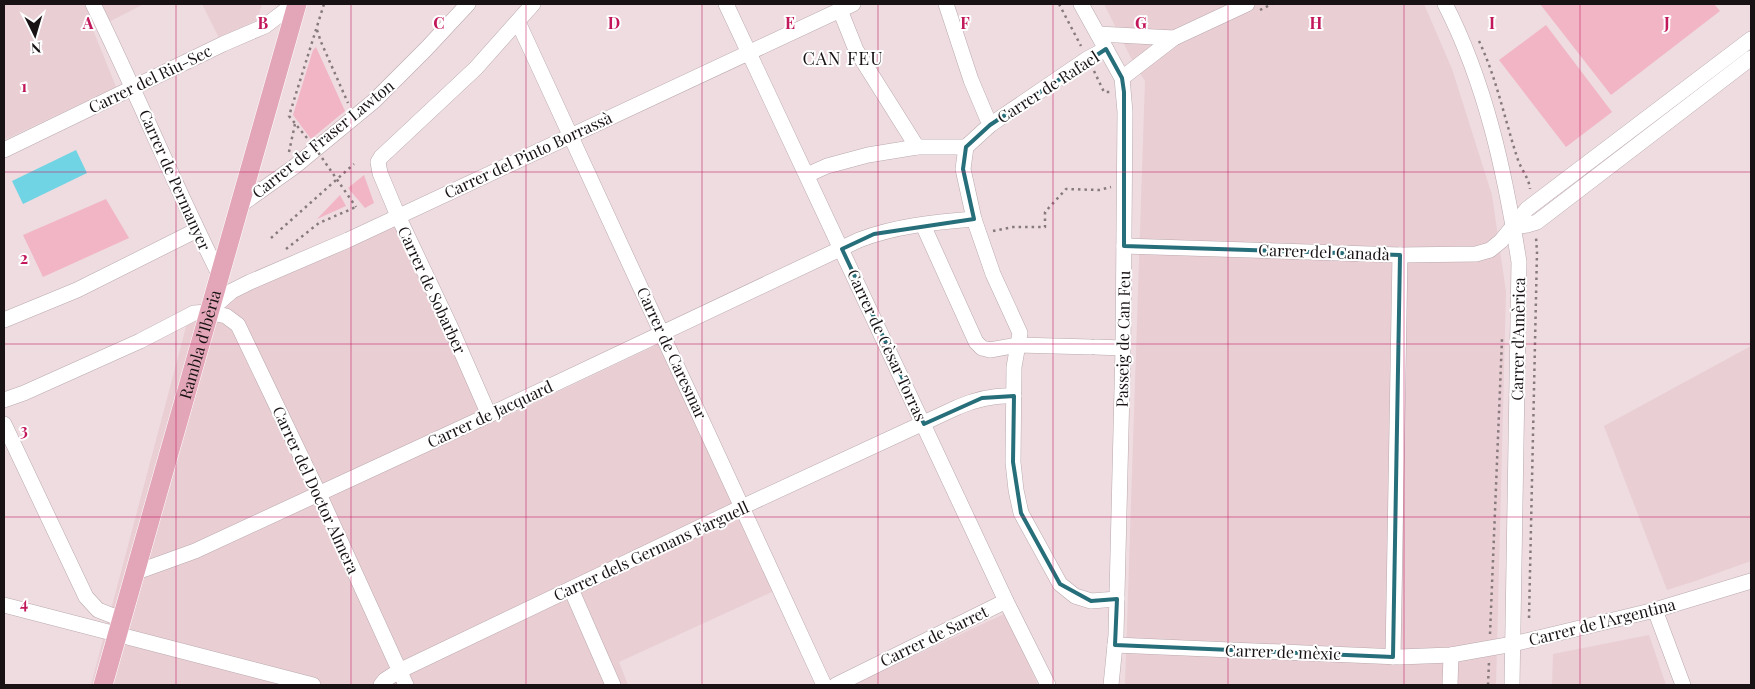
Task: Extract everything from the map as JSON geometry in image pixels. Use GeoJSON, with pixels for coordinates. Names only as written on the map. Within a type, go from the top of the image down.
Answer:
{"type":"FeatureCollection","features":[{"type":"Feature","properties":{"kind":"main road","name":"Rambla d'Ibèria"},"geometry":{"type":"LineString","coordinates":[[103,685],[295,4]]}},
{"type":"Feature","properties":{"kind":"street","name":"Carrer de Permanyer"},"geometry":{"type":"LineString","coordinates":[[93,4],[219,274]]}},
{"type":"Feature","properties":{"kind":"street","name":"Carrer del Riu-Sec"},"geometry":{"type":"LineString","coordinates":[[4,150],[264,26],[295,4]]}},
{"type":"Feature","properties":{"kind":"street","name":"Carrer de Fraser Lawton"},"geometry":{"type":"LineString","coordinates":[[239,206],[294,167],[374,102],[468,4]]}},
{"type":"Feature","properties":{"kind":"street"},"geometry":{"type":"LineString","coordinates":[[518,22],[533,4]]}},
{"type":"Feature","properties":{"kind":"street","name":"Carrer de Cèsar Torras"},"geometry":{"type":"LineString","coordinates":[[726,4],[1006,601],[1048,685]]}},
{"type":"Feature","properties":{"kind":"street"},"geometry":{"type":"LineString","coordinates":[[946,4],[971,80],[990,125]]}},
{"type":"Feature","properties":{"kind":"street","name":"Passeig de Can Feu"},"geometry":{"type":"LineString","coordinates":[[1081,4],[1122,78],[1125,112],[1123,348],[1117,599],[1111,685]]}},
{"type":"Feature","properties":{"kind":"street"},"geometry":{"type":"LineString","coordinates":[[1122,78],[1174,38],[1247,4]]}},
{"type":"Feature","properties":{"kind":"street","name":"Carrer d'Amèrica"},"geometry":{"type":"LineString","coordinates":[[1445,4],[1457,27],[1489,112],[1509,195],[1519,262],[1512,685]]}},
{"type":"Feature","properties":{"kind":"street"},"geometry":{"type":"LineString","coordinates":[[846,7],[856,50],[917,147]]}},
{"type":"Feature","properties":{"kind":"street","name":"Carrer del Pinto Borrassà"},"geometry":{"type":"LineString","coordinates":[[208,312],[232,291],[398,216],[846,7]]}},
{"type":"Feature","properties":{"kind":"street","name":"Carrer de Caresmar"},"geometry":{"type":"LineString","coordinates":[[518,22],[824,685]]}},
{"type":"Feature","properties":{"kind":"street","name":"Carrer de Sobarber"},"geometry":{"type":"LineString","coordinates":[[489,415],[450,326],[398,216],[378,164],[381,157],[476,68],[518,22]]}},
{"type":"Feature","properties":{"kind":"street"},"geometry":{"type":"LineString","coordinates":[[1098,34],[1174,38]]}},
{"type":"Feature","properties":{"kind":"street","name":"Carrer de Rafael"},"geometry":{"type":"LineString","coordinates":[[966,147],[990,125],[1106,49]]}},
{"type":"Feature","properties":{"kind":"street","name":"Carrer del Canadà"},"geometry":{"type":"LineString","coordinates":[[1124,246],[1400,255],[1476,254],[1490,250],[1514,227],[1527,209],[1749,53]]}},
{"type":"Feature","properties":{"kind":"street"},"geometry":{"type":"LineString","coordinates":[[807,175],[827,166],[868,155],[917,147],[966,147],[963,169],[974,219],[993,274],[1020,334],[1014,367],[1013,462],[1021,513],[1060,584],[1074,596],[1091,601],[1117,599]]}},
{"type":"Feature","properties":{"kind":"street","name":"Carrer de Jacquard"},"geometry":{"type":"LineString","coordinates":[[134,573],[195,551],[874,234],[923,225],[974,219]]}},
{"type":"Feature","properties":{"kind":"street"},"geometry":{"type":"LineString","coordinates":[[923,225],[976,342],[982,348],[990,350],[1018,345],[1123,348]]}},
{"type":"Feature","properties":{"kind":"street"},"geometry":{"type":"LineString","coordinates":[[4,320],[77,290],[197,230]]}},
{"type":"Feature","properties":{"kind":"street"},"geometry":{"type":"LineString","coordinates":[[1393,657],[1400,255]]}},
{"type":"Feature","properties":{"kind":"street"},"geometry":{"type":"LineString","coordinates":[[4,400],[24,393],[140,341],[194,313],[208,312]]}},
{"type":"Feature","properties":{"kind":"street","name":"Carrer del Doctor Almera"},"geometry":{"type":"LineString","coordinates":[[208,312],[226,316],[238,325],[319,494],[406,685]]}},
{"type":"Feature","properties":{"kind":"street","name":"Carrer dels Germans Farguell"},"geometry":{"type":"LineString","coordinates":[[381,685],[384,680],[399,671],[742,507],[958,407],[982,398],[1014,396]]}},
{"type":"Feature","properties":{"kind":"street"},"geometry":{"type":"LineString","coordinates":[[4,424],[86,597],[92,605],[119,627]]}},
{"type":"Feature","properties":{"kind":"street","name":"Carrer de l'Argentina"},"geometry":{"type":"LineString","coordinates":[[1450,656],[1513,644],[1655,610],[1751,581]]}},
{"type":"Feature","properties":{"kind":"street"},"geometry":{"type":"LineString","coordinates":[[572,588],[613,685]]}},
{"type":"Feature","properties":{"kind":"street","name":"Carrer de Sarret"},"geometry":{"type":"LineString","coordinates":[[836,685],[1006,601]]}},
{"type":"Feature","properties":{"kind":"street"},"geometry":{"type":"LineString","coordinates":[[4,605],[119,627],[312,685]]}},
{"type":"Feature","properties":{"kind":"street"},"geometry":{"type":"LineString","coordinates":[[1655,610],[1682,685]]}},
{"type":"Feature","properties":{"kind":"street","name":"Carrer de mèxic"},"geometry":{"type":"LineString","coordinates":[[1115,645],[1393,657],[1450,656]]}},
{"type":"Feature","properties":{"kind":"street"},"geometry":{"type":"LineString","coordinates":[[1450,656],[1450,685]]}},
{"type":"Feature","properties":{"kind":"path"},"geometry":{"type":"LineString","coordinates":[[286,249],[319,223],[356,207],[311,142],[290,116],[324,4]]}},
{"type":"Feature","properties":{"kind":"path"},"geometry":{"type":"LineString","coordinates":[[317,29],[354,117]]}},
{"type":"Feature","properties":{"kind":"path"},"geometry":{"type":"LineString","coordinates":[[292,141],[295,124]]}},
{"type":"Feature","properties":{"kind":"path"},"geometry":{"type":"LineString","coordinates":[[271,238],[354,164]]}},
{"type":"Feature","properties":{"kind":"path"},"geometry":{"type":"LineString","coordinates":[[980,235],[1013,227],[1045,227],[1045,212],[1066,189],[1099,190],[1125,183]]}},
{"type":"Feature","properties":{"kind":"path"},"geometry":{"type":"LineString","coordinates":[[1518,307],[1536,307]]}},
{"type":"Feature","properties":{"kind":"path"},"geometry":{"type":"LineString","coordinates":[[1488,685],[1502,336]]}},
{"type":"Feature","properties":{"kind":"highlighted area"},"geometry":{"type":"Polygon","coordinates":[[[1106,49],[1122,78],[1124,92],[1124,246],[1400,255],[1393,657],[1115,645],[1117,599],[1091,601],[1060,584],[1021,513],[1013,462],[1014,396],[982,398],[924,424],[842,249],[874,234],[974,219],[963,169],[966,147],[990,125],[1106,49]]]}},
{"type":"Feature","properties":{"kind":"shaded area"},"geometry":{"type":"Polygon","coordinates":[[[4,4],[144,4],[93,30],[116,87],[4,140],[4,4]]]}},
{"type":"Feature","properties":{"kind":"shaded area"},"geometry":{"type":"Polygon","coordinates":[[[202,4],[262,4],[257,20],[219,38],[202,4]]]}},
{"type":"Feature","properties":{"kind":"shaded area"},"geometry":{"type":"Polygon","coordinates":[[[1104,4],[1424,4],[1452,69],[1492,195],[1506,292],[1496,685],[1125,685],[1145,81],[1132,60],[1104,4]]]}},
{"type":"Feature","properties":{"kind":"shaded area"},"geometry":{"type":"Polygon","coordinates":[[[1540,4],[1714,4],[1720,11],[1611,95],[1540,4]]]}},
{"type":"Feature","properties":{"kind":"shaded area"},"geometry":{"type":"Polygon","coordinates":[[[1546,25],[1612,112],[1566,147],[1499,60],[1546,25]]]}},
{"type":"Feature","properties":{"kind":"shaded area"},"geometry":{"type":"Polygon","coordinates":[[[316,47],[345,111],[311,139],[293,115],[313,50],[316,47]]]}},
{"type":"Feature","properties":{"kind":"shaded area"},"geometry":{"type":"Polygon","coordinates":[[[364,175],[374,203],[365,208],[348,188],[364,175]]]}},
{"type":"Feature","properties":{"kind":"shaded area"},"geometry":{"type":"Polygon","coordinates":[[[340,195],[346,206],[317,219],[340,195]]]}},
{"type":"Feature","properties":{"kind":"shaded area"},"geometry":{"type":"Polygon","coordinates":[[[106,199],[129,238],[43,277],[23,235],[106,199]]]}},
{"type":"Feature","properties":{"kind":"shaded area"},"geometry":{"type":"Polygon","coordinates":[[[391,217],[492,423],[661,343],[774,591],[619,662],[628,685],[91,685],[190,312],[391,217]]]}},
{"type":"Feature","properties":{"kind":"shaded area"},"geometry":{"type":"Polygon","coordinates":[[[1751,346],[1751,561],[1667,590],[1604,426],[1751,346]]]}},
{"type":"Feature","properties":{"kind":"shaded area"},"geometry":{"type":"Polygon","coordinates":[[[1006,613],[1038,685],[852,685],[1006,613]]]}},
{"type":"Feature","properties":{"kind":"shaded area"},"geometry":{"type":"Polygon","coordinates":[[[1649,635],[1666,685],[1552,685],[1553,654],[1649,635]]]}},
{"type":"Feature","properties":{"kind":"water"},"geometry":{"type":"Polygon","coordinates":[[[76,150],[87,173],[23,204],[12,181],[76,150]]]}},
{"type":"Feature","properties":{"kind":"district","name":"CAN FEU"},"geometry":{"type":"Point","coordinates":[843,59]}}]}
